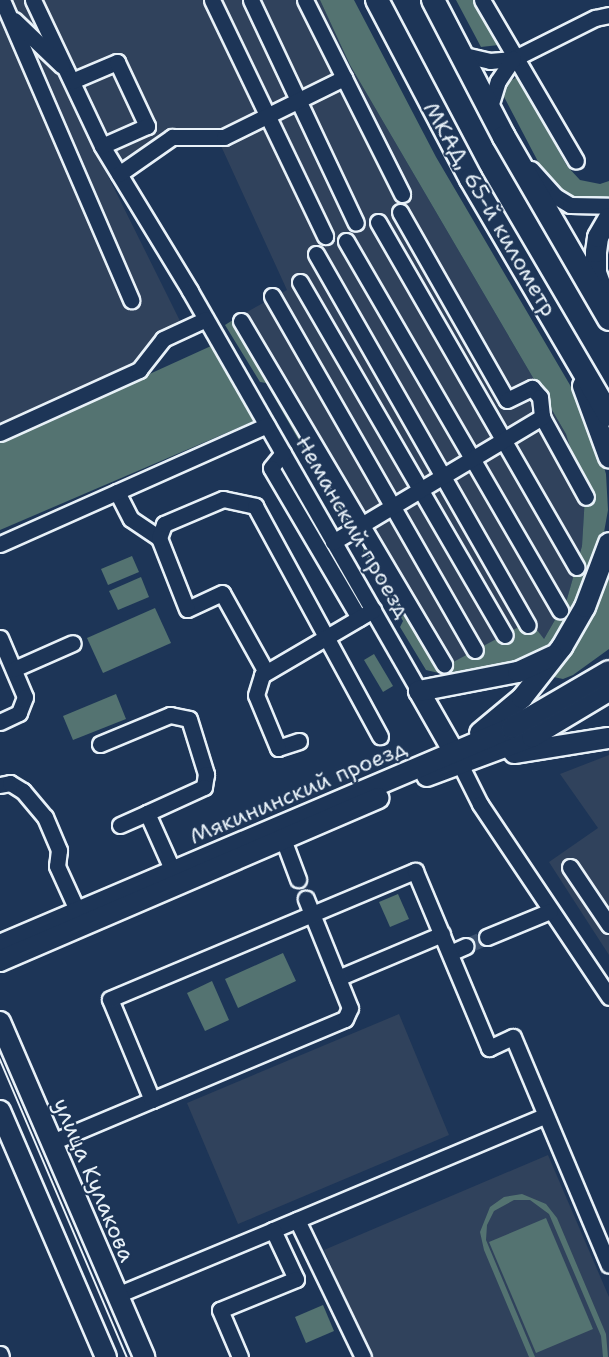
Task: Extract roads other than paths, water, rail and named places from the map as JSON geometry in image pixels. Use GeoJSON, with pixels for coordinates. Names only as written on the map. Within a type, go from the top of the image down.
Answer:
{"type":"FeatureCollection","features":[{"type":"Feature","properties":{"kind":"highway","name":"МКАД, 65-й километр"},"geometry":{"type":"LineString","coordinates":[[377,0],[471,179],[609,415]]}},
{"type":"Feature","properties":{"kind":"highway","name":"МКАД, 65-й километр"},"geometry":{"type":"LineString","coordinates":[[433,0],[504,137],[607,308]]}},
{"type":"Feature","properties":{"kind":"main road"},"geometry":{"type":"LineString","coordinates":[[607,308],[596,272],[596,252],[598,237],[609,218]]}},
{"type":"Feature","properties":{"kind":"main road"},"geometry":{"type":"LineString","coordinates":[[568,347],[609,457]]}},
{"type":"Feature","properties":{"kind":"main road"},"geometry":{"type":"LineString","coordinates":[[457,758],[522,698],[562,647],[585,607],[609,543]]}},
{"type":"Feature","properties":{"kind":"main road"},"geometry":{"type":"LineString","coordinates":[[419,691],[524,670],[548,660],[562,647]]}},
{"type":"Feature","properties":{"kind":"main road","name":"Мякининский проезд"},"geometry":{"type":"LineString","coordinates":[[0,961],[283,839],[457,758],[545,711],[609,671]]}},
{"type":"Feature","properties":{"kind":"main road","name":"Неманский проезд"},"geometry":{"type":"LineString","coordinates":[[419,691],[457,758]]}},
{"type":"Feature","properties":{"kind":"main road","name":"Мякининский проезд"},"geometry":{"type":"LineString","coordinates":[[0,945],[173,871],[457,758],[480,759],[532,737],[609,691]]}},
{"type":"Feature","properties":{"kind":"main road"},"geometry":{"type":"LineString","coordinates":[[545,711],[530,725],[532,737],[549,747]]}},
{"type":"Feature","properties":{"kind":"main road"},"geometry":{"type":"LineString","coordinates":[[480,759],[609,738]]}},
{"type":"Feature","properties":{"kind":"main road","name":"улица Кулакова"},"geometry":{"type":"LineString","coordinates":[[0,1022],[144,1357]]}},
{"type":"Feature","properties":{"kind":"main road"},"geometry":{"type":"LineString","coordinates":[[0,1111],[105,1357]]}},
{"type":"Feature","properties":{"kind":"street"},"geometry":{"type":"LineString","coordinates":[[212,0],[325,236]]}},
{"type":"Feature","properties":{"kind":"street"},"geometry":{"type":"LineString","coordinates":[[251,0],[356,223]]}},
{"type":"Feature","properties":{"kind":"street"},"geometry":{"type":"LineString","coordinates":[[305,0],[402,194]]}},
{"type":"Feature","properties":{"kind":"street"},"geometry":{"type":"LineString","coordinates":[[482,0],[513,59],[576,161]]}},
{"type":"Feature","properties":{"kind":"street","name":"Неманский проезд"},"geometry":{"type":"LineString","coordinates":[[37,1],[102,146],[283,453],[333,542],[366,614],[419,691]]}},
{"type":"Feature","properties":{"kind":"street"},"geometry":{"type":"LineString","coordinates":[[5,7],[70,77],[117,62],[147,126],[102,146]]}},
{"type":"Feature","properties":{"kind":"street"},"geometry":{"type":"LineString","coordinates":[[5,7],[131,300]]}},
{"type":"Feature","properties":{"kind":"street"},"geometry":{"type":"LineString","coordinates":[[460,54],[490,61],[513,59],[595,18],[609,15]]}},
{"type":"Feature","properties":{"kind":"street"},"geometry":{"type":"LineString","coordinates":[[489,110],[498,81],[513,59]]}},
{"type":"Feature","properties":{"kind":"street"},"geometry":{"type":"LineString","coordinates":[[119,174],[172,137],[224,137],[344,78]]}},
{"type":"Feature","properties":{"kind":"street"},"geometry":{"type":"LineString","coordinates":[[504,137],[555,196],[583,208],[609,206]]}},
{"type":"Feature","properties":{"kind":"street"},"geometry":{"type":"LineString","coordinates":[[400,212],[507,400],[532,388],[540,397],[542,417],[586,498]]}},
{"type":"Feature","properties":{"kind":"street"},"geometry":{"type":"LineString","coordinates":[[378,222],[501,442],[576,567]]}},
{"type":"Feature","properties":{"kind":"street"},"geometry":{"type":"LineString","coordinates":[[346,241],[560,610]]}},
{"type":"Feature","properties":{"kind":"street"},"geometry":{"type":"LineString","coordinates":[[316,255],[528,625]]}},
{"type":"Feature","properties":{"kind":"street"},"geometry":{"type":"LineString","coordinates":[[300,282],[505,635]]}},
{"type":"Feature","properties":{"kind":"street"},"geometry":{"type":"LineString","coordinates":[[272,296],[476,650]]}},
{"type":"Feature","properties":{"kind":"street"},"geometry":{"type":"LineString","coordinates":[[0,433],[140,370],[163,339],[206,319]]}},
{"type":"Feature","properties":{"kind":"street"},"geometry":{"type":"LineString","coordinates":[[241,321],[444,664]]}},
{"type":"Feature","properties":{"kind":"street"},"geometry":{"type":"LineString","coordinates":[[333,542],[542,417]]}},
{"type":"Feature","properties":{"kind":"street"},"geometry":{"type":"LineString","coordinates":[[0,544],[267,425]]}},
{"type":"Feature","properties":{"kind":"street"},"geometry":{"type":"LineString","coordinates":[[283,453],[271,468],[366,614],[266,672],[256,696],[278,748],[299,741]]}},
{"type":"Feature","properties":{"kind":"street"},"geometry":{"type":"LineString","coordinates":[[117,492],[131,519],[159,538],[187,609],[222,593],[266,672]]}},
{"type":"Feature","properties":{"kind":"street"},"geometry":{"type":"LineString","coordinates":[[159,538],[164,524],[223,499],[255,506],[324,638],[380,736]]}},
{"type":"Feature","properties":{"kind":"street"},"geometry":{"type":"LineString","coordinates":[[0,638],[25,697],[19,714],[0,723]]}},
{"type":"Feature","properties":{"kind":"street"},"geometry":{"type":"LineString","coordinates":[[14,669],[73,643]]}},
{"type":"Feature","properties":{"kind":"street"},"geometry":{"type":"LineString","coordinates":[[100,744],[170,715],[189,719],[206,774],[204,787],[120,825]]}},
{"type":"Feature","properties":{"kind":"street","name":"Неманский проезд"},"geometry":{"type":"LineString","coordinates":[[457,758],[480,804],[609,997]]}},
{"type":"Feature","properties":{"kind":"street"},"geometry":{"type":"LineString","coordinates":[[0,785],[10,783],[23,791],[45,818],[59,850],[57,866],[78,912]]}},
{"type":"Feature","properties":{"kind":"street"},"geometry":{"type":"LineString","coordinates":[[147,813],[173,871]]}},
{"type":"Feature","properties":{"kind":"street"},"geometry":{"type":"LineString","coordinates":[[283,839],[298,879]]}},
{"type":"Feature","properties":{"kind":"street"},"geometry":{"type":"LineString","coordinates":[[570,867],[609,924]]}},
{"type":"Feature","properties":{"kind":"street"},"geometry":{"type":"LineString","coordinates":[[152,1100],[110,999],[415,871],[489,1048],[513,1037],[544,1116],[609,1264]]}},
{"type":"Feature","properties":{"kind":"street"},"geometry":{"type":"LineString","coordinates":[[52,1142],[345,1019],[350,1008],[306,899]]}},
{"type":"Feature","properties":{"kind":"street"},"geometry":{"type":"LineString","coordinates":[[487,937],[550,911]]}},
{"type":"Feature","properties":{"kind":"street"},"geometry":{"type":"LineString","coordinates":[[338,978],[442,934]]}},
{"type":"Feature","properties":{"kind":"street"},"geometry":{"type":"LineString","coordinates":[[450,953],[466,946]]}},
{"type":"Feature","properties":{"kind":"street"},"geometry":{"type":"LineString","coordinates":[[117,1295],[544,1116]]}},
{"type":"Feature","properties":{"kind":"street"},"geometry":{"type":"LineString","coordinates":[[297,1220],[363,1357]]}},
{"type":"Feature","properties":{"kind":"street"},"geometry":{"type":"LineString","coordinates":[[240,1357],[220,1310],[296,1279],[273,1230]]}},
{"type":"Feature","properties":{"kind":"tunnel"},"geometry":{"type":"LineString","coordinates":[[466,946],[487,937]]}},
{"type":"Feature","properties":{"kind":"tram line"},"geometry":{"type":"LineString","coordinates":[[0,1059],[127,1357]]}}]}
